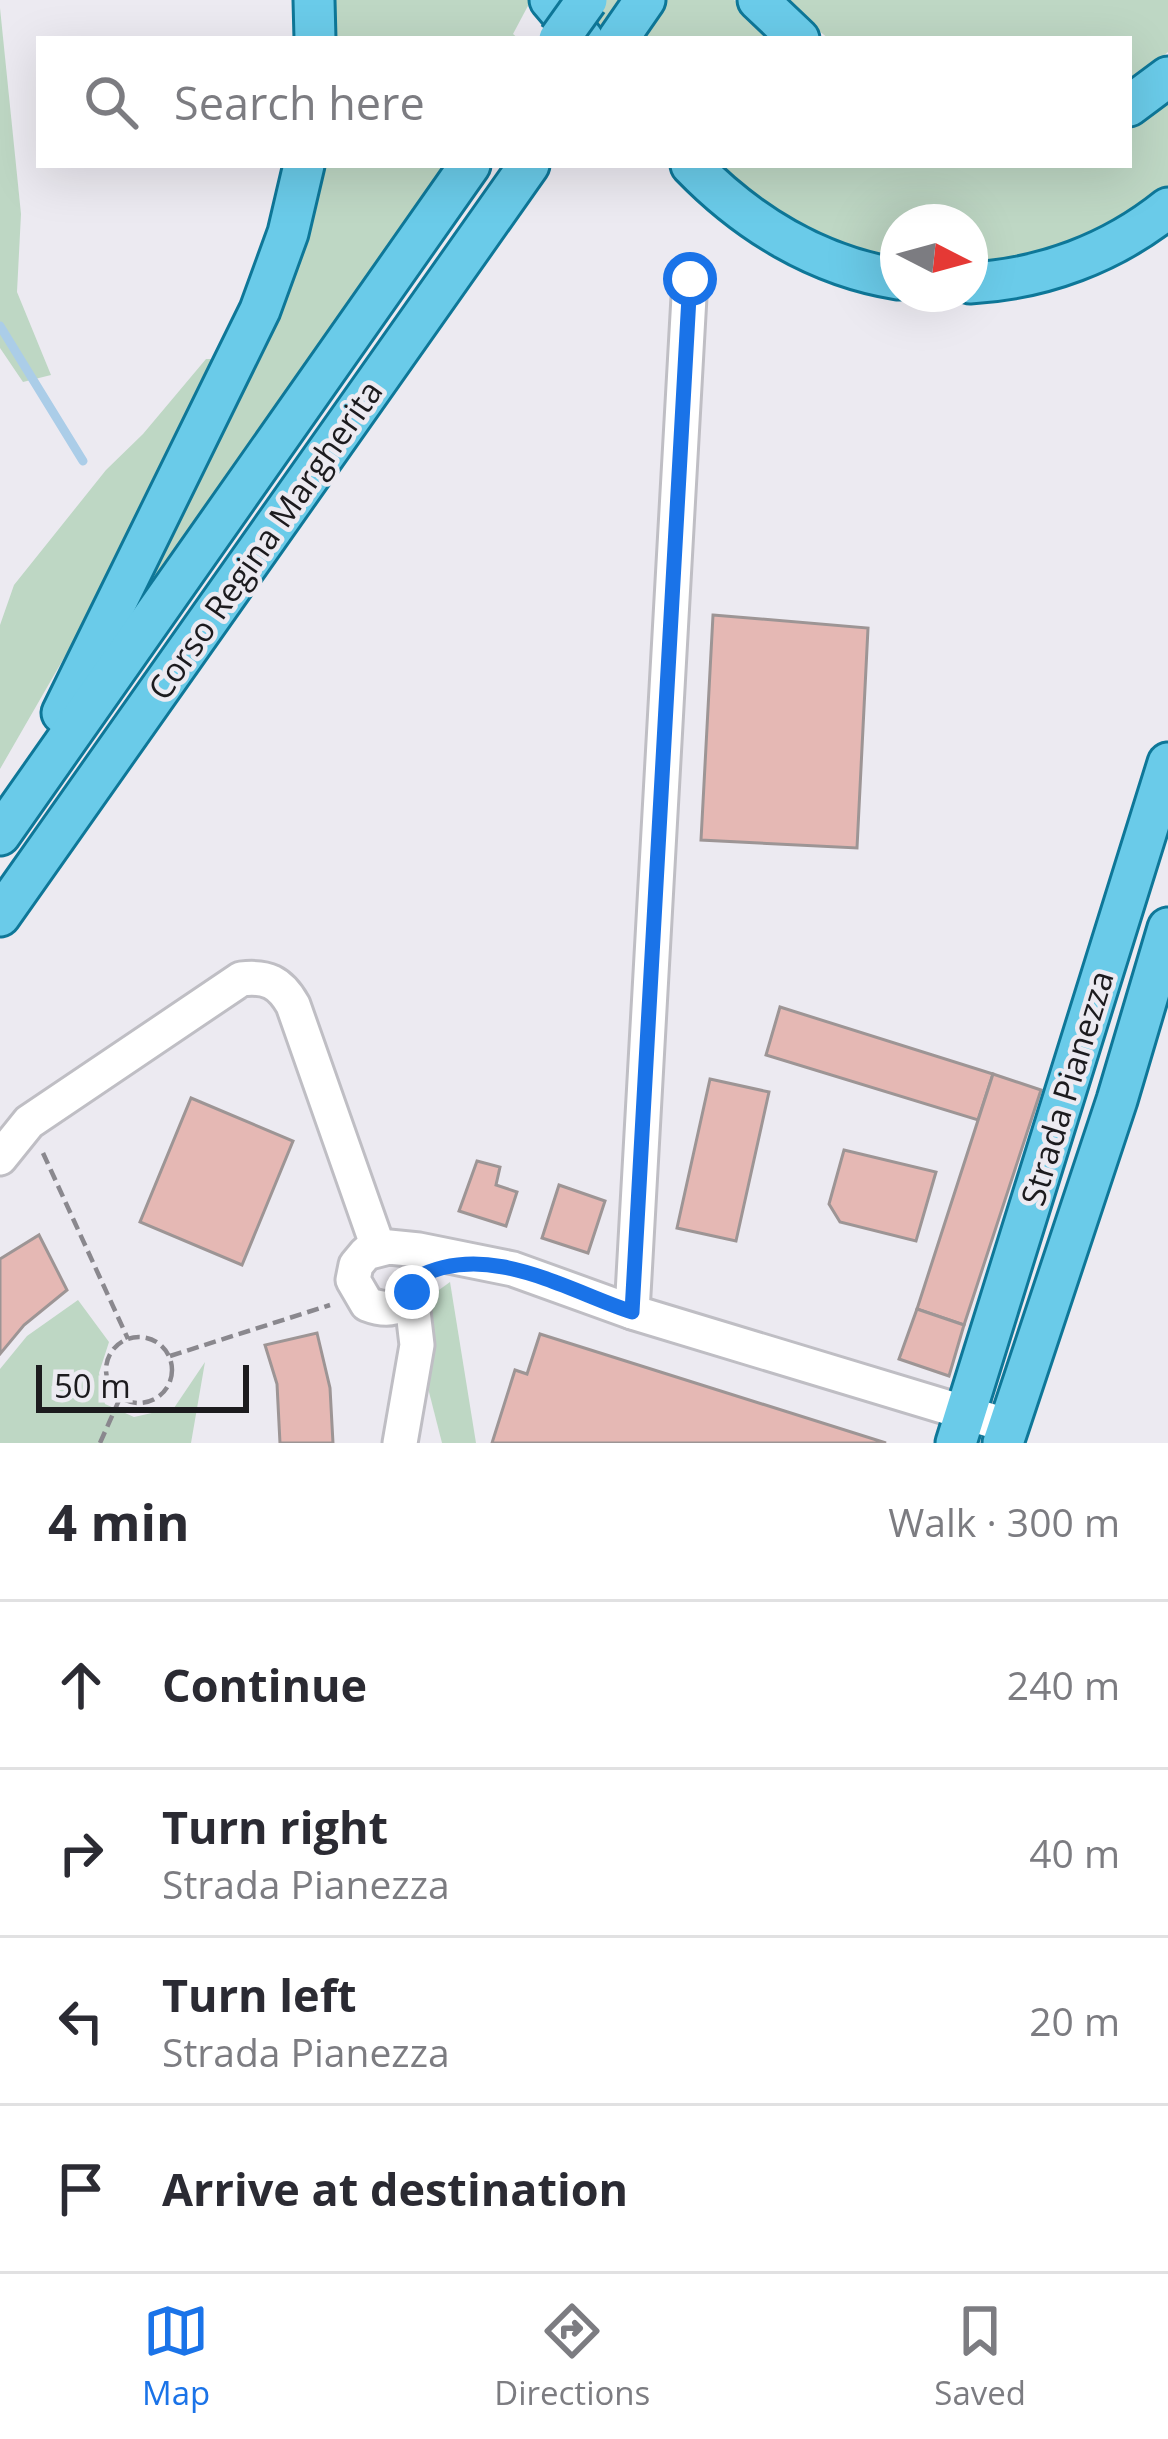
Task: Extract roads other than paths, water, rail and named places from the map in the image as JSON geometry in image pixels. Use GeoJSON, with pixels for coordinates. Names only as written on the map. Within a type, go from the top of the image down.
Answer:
{"type":"FeatureCollection","features":[{"type":"Feature","properties":{"kind":"main road"},"geometry":{"type":"LineString","coordinates":[[314,0],[315,36]]}},
{"type":"Feature","properties":{"kind":"main road"},"geometry":{"type":"LineString","coordinates":[[550,0],[580,36]]}},
{"type":"Feature","properties":{"kind":"main road"},"geometry":{"type":"LineString","coordinates":[[561,36],[587,0]]}},
{"type":"Feature","properties":{"kind":"main road"},"geometry":{"type":"LineString","coordinates":[[620,36],[646,0]]}},
{"type":"Feature","properties":{"kind":"main road"},"geometry":{"type":"LineString","coordinates":[[758,0],[796,36]]}},
{"type":"Feature","properties":{"kind":"main road"},"geometry":{"type":"LineString","coordinates":[[1132,104],[1168,76]]}},
{"type":"Feature","properties":{"kind":"main road"},"geometry":{"type":"LineString","coordinates":[[4,829],[260,310],[288,233],[303,168]]}},
{"type":"Feature","properties":{"kind":"main road","name":"Corso Regina Margherita"},"geometry":{"type":"LineString","coordinates":[[4,829],[468,168]]}},
{"type":"Feature","properties":{"kind":"main road","name":"Corso Regina Margherita"},"geometry":{"type":"LineString","coordinates":[[0,916],[527,168]]}},
{"type":"Feature","properties":{"kind":"main road"},"geometry":{"type":"LineString","coordinates":[[694,168],[731,203],[787,242],[880,275]]}},
{"type":"Feature","properties":{"kind":"main road"},"geometry":{"type":"LineString","coordinates":[[988,281],[1038,274],[1088,256],[1135,235],[1168,208]]}},
{"type":"Feature","properties":{"kind":"main road","name":"Strada Pianezza"},"geometry":{"type":"LineString","coordinates":[[961,1428],[1168,763]]}},
{"type":"Feature","properties":{"kind":"main road"},"geometry":{"type":"LineString","coordinates":[[1056,1124],[1103,1035],[1165,946]]}},
{"type":"Feature","properties":{"kind":"main road","name":"Strada Pianezza"},"geometry":{"type":"LineString","coordinates":[[1006,1434],[1165,946]]}},
{"type":"Feature","properties":{"kind":"main road"},"geometry":{"type":"LineString","coordinates":[[1118,1100],[1168,1035]]}},
{"type":"Feature","properties":{"kind":"street"},"geometry":{"type":"LineString","coordinates":[[632,1312],[690,279]]}},
{"type":"Feature","properties":{"kind":"street"},"geometry":{"type":"LineString","coordinates":[[0,1158],[29,1122],[241,979],[272,980],[293,1005],[392,1279],[410,1379],[400,1443]]}},
{"type":"Feature","properties":{"kind":"street","name":"Strada Pianezza"},"geometry":{"type":"LineString","coordinates":[[392,1279],[419,1250],[513,1269],[961,1428],[1006,1434]]}},
{"type":"Feature","properties":{"kind":"waterway"},"geometry":{"type":"LineString","coordinates":[[0,326],[83,461]]}}]}
